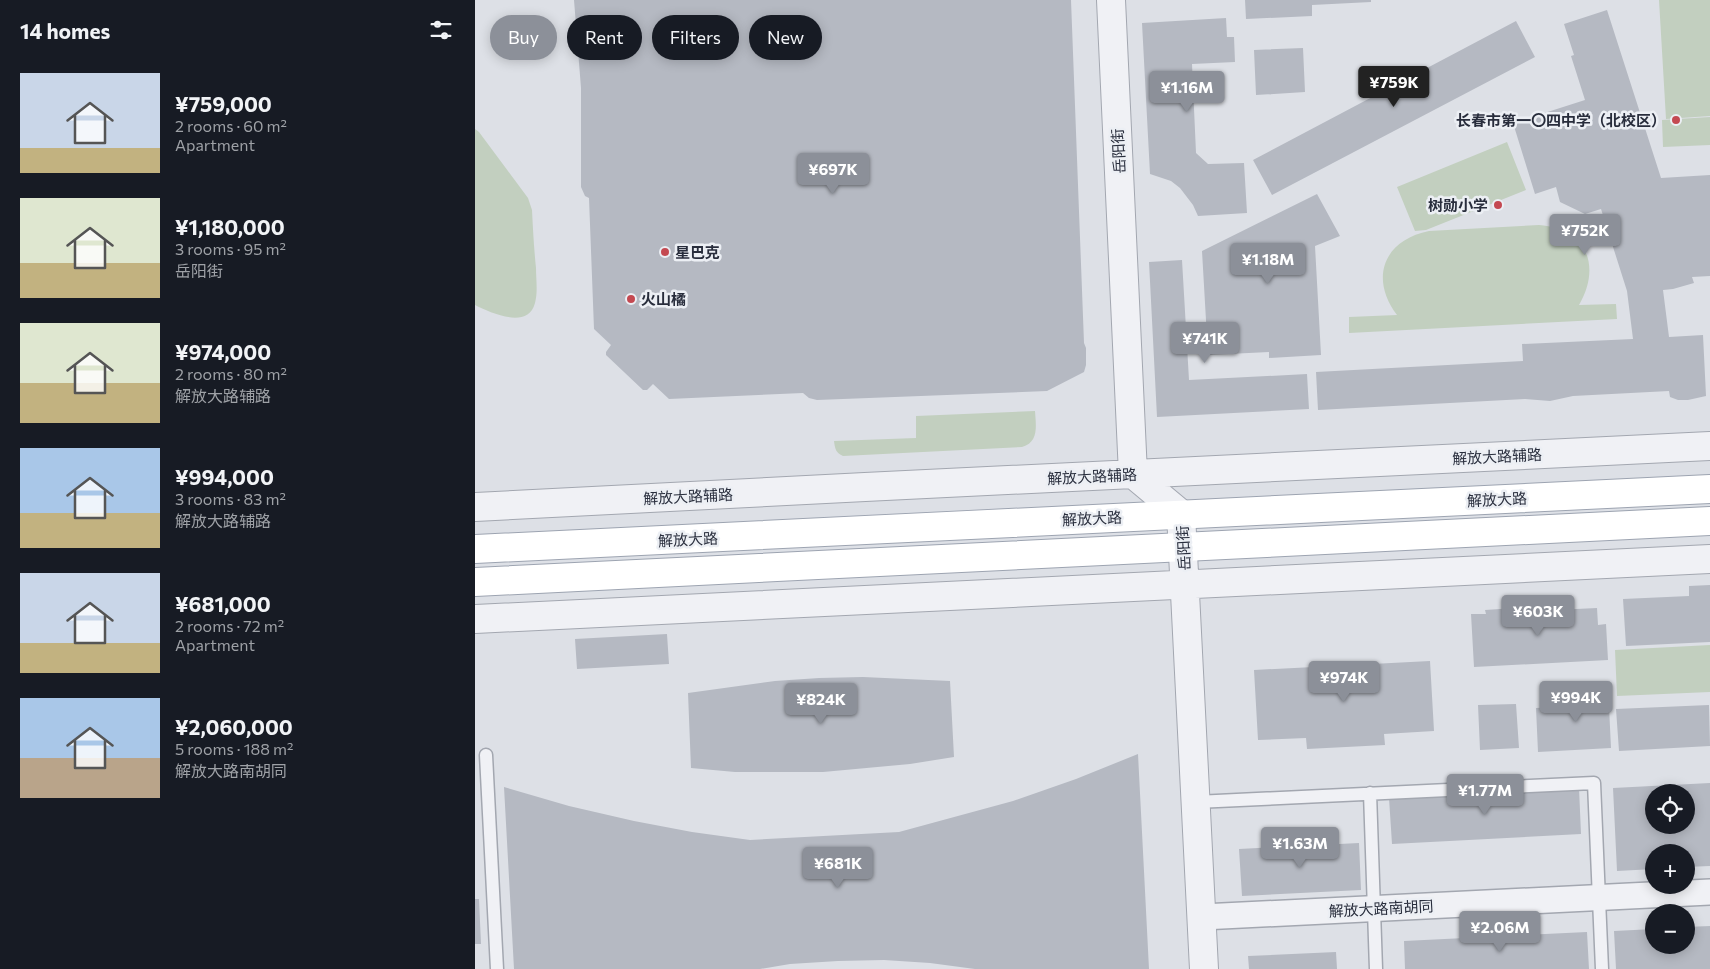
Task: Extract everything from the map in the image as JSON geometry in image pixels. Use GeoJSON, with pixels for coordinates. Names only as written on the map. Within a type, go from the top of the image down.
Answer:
{"type":"FeatureCollection","features":[{"type":"Feature","properties":{"kind":"main road","name":"解放大路"},"geometry":{"type":"LineString","coordinates":[[475,550],[1710,488]]}},
{"type":"Feature","properties":{"kind":"main road"},"geometry":{"type":"LineString","coordinates":[[475,582],[1183,546],[1710,522]]}},
{"type":"Feature","properties":{"kind":"street","name":"岳阳街"},"geometry":{"type":"LineString","coordinates":[[1111,0],[1133,474],[1181,514],[1204,969]]}},
{"type":"Feature","properties":{"kind":"street","name":"解放大路辅路"},"geometry":{"type":"LineString","coordinates":[[475,507],[1710,446]]}},
{"type":"Feature","properties":{"kind":"street"},"geometry":{"type":"LineString","coordinates":[[475,619],[1710,559]]}},
{"type":"Feature","properties":{"kind":"street","name":"解放大路南胡同"},"geometry":{"type":"LineString","coordinates":[[1201,917],[1710,892]]}},
{"type":"Feature","properties":{"kind":"lane"},"geometry":{"type":"LineString","coordinates":[[486,755],[497,969]]}},
{"type":"Feature","properties":{"kind":"lane"},"geometry":{"type":"LineString","coordinates":[[1196,802],[1594,783],[1602,969]]}},
{"type":"Feature","properties":{"kind":"lane"},"geometry":{"type":"LineString","coordinates":[[1369,793],[1377,969]]}},
{"type":"Feature","properties":{"kind":"green space"},"geometry":{"type":"Polygon","coordinates":[[[1659,0],[1710,0],[1710,116],[1666,119],[1659,0]]]}},
{"type":"Feature","properties":{"kind":"green space"},"geometry":{"type":"Polygon","coordinates":[[[1710,117],[1710,145],[1663,147],[1662,120],[1710,117]]]}},
{"type":"Feature","properties":{"kind":"green space"},"geometry":{"type":"Polygon","coordinates":[[[475,129],[528,198],[532,210],[536,268],[535,303],[531,311],[525,316],[517,318],[499,315],[475,305],[475,129]]]}},
{"type":"Feature","properties":{"kind":"green space"},"geometry":{"type":"Polygon","coordinates":[[[1507,142],[1526,190],[1426,230],[1415,231],[1397,187],[1507,142]]]}},
{"type":"Feature","properties":{"kind":"green space"},"geometry":{"type":"Polygon","coordinates":[[[1539,225],[1555,228],[1568,234],[1578,242],[1585,252],[1589,263],[1589,276],[1586,290],[1579,305],[1616,304],[1617,319],[1349,333],[1349,317],[1397,315],[1388,301],[1383,275],[1386,262],[1401,243],[1429,231],[1539,225]]]}},
{"type":"Feature","properties":{"kind":"green space"},"geometry":{"type":"Polygon","coordinates":[[[1035,411],[1036,428],[1034,437],[1027,445],[1022,447],[843,456],[837,452],[834,444],[834,441],[916,438],[916,416],[1035,411]]]}},
{"type":"Feature","properties":{"kind":"green space"},"geometry":{"type":"Polygon","coordinates":[[[1710,645],[1710,692],[1617,696],[1615,650],[1710,645]]]}},
{"type":"Feature","properties":{"kind":"building"},"geometry":{"type":"Polygon","coordinates":[[[574,0],[1071,0],[1084,343],[1086,348],[1084,372],[1047,391],[817,400],[809,398],[803,393],[669,399],[653,384],[647,390],[643,390],[606,355],[611,345],[594,329],[589,198],[585,196],[581,187],[581,88],[579,60],[642,60],[642,15],[575,15],[574,0]]]}},
{"type":"Feature","properties":{"kind":"building"},"geometry":{"type":"Polygon","coordinates":[[[1245,0],[1371,0],[1371,2],[1312,5],[1312,16],[1246,19],[1245,0]]]}},
{"type":"Feature","properties":{"kind":"building"},"geometry":{"type":"Polygon","coordinates":[[[1607,10],[1661,178],[1710,175],[1710,276],[1692,277],[1694,283],[1663,290],[1669,337],[1703,335],[1706,396],[1678,400],[1670,397],[1669,391],[1573,396],[1550,401],[1525,399],[1318,410],[1316,372],[1523,361],[1522,344],[1633,339],[1627,291],[1601,209],[1585,214],[1560,202],[1556,187],[1535,194],[1513,123],[1585,100],[1571,56],[1574,55],[1564,24],[1607,10]]]}},
{"type":"Feature","properties":{"kind":"building"},"geometry":{"type":"Polygon","coordinates":[[[1226,18],[1227,37],[1234,37],[1235,62],[1192,64],[1196,153],[1208,164],[1244,163],[1247,213],[1198,216],[1193,205],[1180,188],[1171,181],[1150,174],[1142,23],[1226,18]]]}},
{"type":"Feature","properties":{"kind":"building"},"geometry":{"type":"Polygon","coordinates":[[[1516,21],[1535,57],[1272,195],[1253,160],[1516,21]]]}},
{"type":"Feature","properties":{"kind":"building"},"geometry":{"type":"Polygon","coordinates":[[[1303,48],[1305,92],[1256,95],[1254,50],[1303,48]]]}},
{"type":"Feature","properties":{"kind":"building"},"geometry":{"type":"Polygon","coordinates":[[[1317,194],[1340,236],[1315,246],[1321,355],[1269,358],[1269,352],[1208,355],[1202,251],[1317,194]]]}},
{"type":"Feature","properties":{"kind":"building"},"geometry":{"type":"Polygon","coordinates":[[[1182,260],[1189,380],[1307,374],[1309,409],[1157,417],[1149,262],[1182,260]]]}},
{"type":"Feature","properties":{"kind":"building"},"geometry":{"type":"Polygon","coordinates":[[[1710,585],[1710,642],[1626,646],[1623,599],[1689,596],[1689,586],[1710,585]]]}},
{"type":"Feature","properties":{"kind":"building"},"geometry":{"type":"Polygon","coordinates":[[[1515,608],[1515,612],[1597,608],[1598,625],[1606,624],[1608,660],[1474,667],[1471,614],[1486,614],[1485,610],[1515,608]]]}},
{"type":"Feature","properties":{"kind":"building"},"geometry":{"type":"Polygon","coordinates":[[[667,634],[669,664],[577,669],[575,639],[667,634]]]}},
{"type":"Feature","properties":{"kind":"building"},"geometry":{"type":"Polygon","coordinates":[[[1430,661],[1434,731],[1384,734],[1385,745],[1307,749],[1306,738],[1258,740],[1254,670],[1430,661]]]}},
{"type":"Feature","properties":{"kind":"building"},"geometry":{"type":"Polygon","coordinates":[[[863,677],[950,681],[954,757],[910,764],[823,772],[735,772],[691,768],[688,693],[775,681],[863,677]]]}},
{"type":"Feature","properties":{"kind":"building"},"geometry":{"type":"Polygon","coordinates":[[[1608,686],[1611,748],[1538,752],[1536,708],[1576,706],[1575,688],[1608,686]]]}},
{"type":"Feature","properties":{"kind":"building"},"geometry":{"type":"Polygon","coordinates":[[[1516,704],[1519,748],[1480,750],[1478,705],[1516,704]]]}},
{"type":"Feature","properties":{"kind":"building"},"geometry":{"type":"Polygon","coordinates":[[[1709,705],[1710,746],[1619,751],[1616,709],[1709,705]]]}},
{"type":"Feature","properties":{"kind":"building"},"geometry":{"type":"Polygon","coordinates":[[[1138,754],[1149,969],[975,969],[930,963],[884,960],[790,964],[760,969],[514,969],[504,787],[569,806],[634,821],[750,840],[899,832],[1013,801],[1076,779],[1138,754]]]}},
{"type":"Feature","properties":{"kind":"building"},"geometry":{"type":"Polygon","coordinates":[[[1710,783],[1710,866],[1695,867],[1695,844],[1645,844],[1645,869],[1617,871],[1613,788],[1645,786],[1645,834],[1695,834],[1695,784],[1691,784],[1710,783]]]}},
{"type":"Feature","properties":{"kind":"building"},"geometry":{"type":"Polygon","coordinates":[[[1579,788],[1581,834],[1392,844],[1389,798],[1579,788]]]}},
{"type":"Feature","properties":{"kind":"building"},"geometry":{"type":"Polygon","coordinates":[[[1359,843],[1361,890],[1242,896],[1239,849],[1359,843]]]}},
{"type":"Feature","properties":{"kind":"building"},"geometry":{"type":"Polygon","coordinates":[[[475,899],[479,899],[481,944],[475,944],[475,899]]]}},
{"type":"Feature","properties":{"kind":"building"},"geometry":{"type":"Polygon","coordinates":[[[1710,926],[1710,969],[1616,969],[1614,931],[1645,929],[1645,954],[1695,954],[1695,927],[1710,926]]]}},
{"type":"Feature","properties":{"kind":"building"},"geometry":{"type":"Polygon","coordinates":[[[1587,932],[1589,969],[1405,969],[1404,941],[1587,932]]]}},
{"type":"Feature","properties":{"kind":"building"},"geometry":{"type":"Polygon","coordinates":[[[1336,952],[1337,969],[1249,969],[1248,956],[1336,952]]]}},
{"type":"Feature","properties":{"kind":"place","name":"长春市第一〇四中学（北校区）"},"geometry":{"type":"Point","coordinates":[1676,120]}},
{"type":"Feature","properties":{"kind":"place","name":"树勋小学"},"geometry":{"type":"Point","coordinates":[1498,205]}},
{"type":"Feature","properties":{"kind":"place","name":"星巴克"},"geometry":{"type":"Point","coordinates":[665,252]}},
{"type":"Feature","properties":{"kind":"place","name":"火山橘"},"geometry":{"type":"Point","coordinates":[631,299]}}]}
